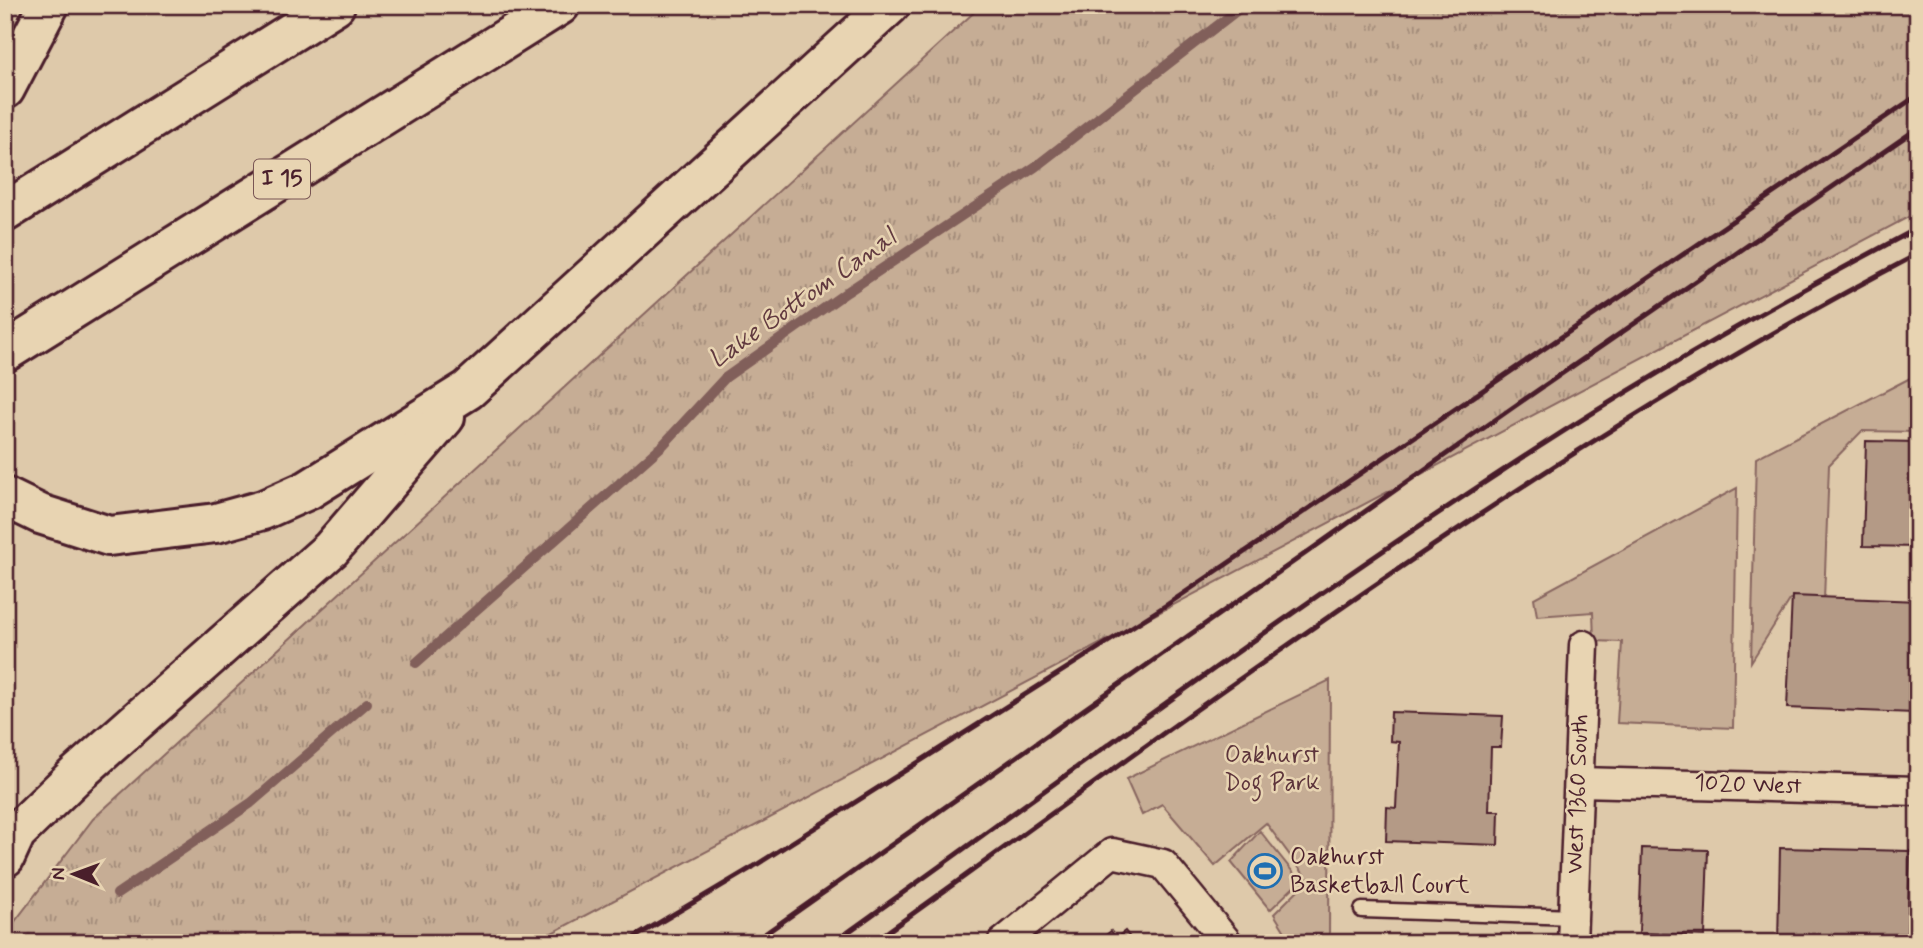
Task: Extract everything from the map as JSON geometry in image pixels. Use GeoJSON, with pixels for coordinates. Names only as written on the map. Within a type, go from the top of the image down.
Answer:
{"type":"FeatureCollection","features":[{"type":"Feature","properties":{"kind":"highway"},"geometry":{"type":"LineString","coordinates":[[5,89],[49,5]]}},
{"type":"Feature","properties":{"kind":"highway"},"geometry":{"type":"LineString","coordinates":[[5,212],[335,5]]}},
{"type":"Feature","properties":{"kind":"highway","name":"I 15"},"geometry":{"type":"LineString","coordinates":[[5,352],[560,5]]}},
{"type":"Feature","properties":{"kind":"highway"},"geometry":{"type":"LineString","coordinates":[[5,857],[16,833],[76,775],[331,549],[468,390],[890,5]]}},
{"type":"Feature","properties":{"kind":"highway"},"geometry":{"type":"LineString","coordinates":[[5,496],[40,514],[109,536],[216,523],[263,510],[308,490],[468,390]]}},
{"type":"Feature","properties":{"kind":"street","name":"West 1360 South"},"geometry":{"type":"LineString","coordinates":[[1572,930],[1584,645]]}},
{"type":"Feature","properties":{"kind":"street","name":"1020 West"},"geometry":{"type":"LineString","coordinates":[[1579,782],[1918,791]]}},
{"type":"Feature","properties":{"kind":"street"},"geometry":{"type":"LineString","coordinates":[[1002,943],[1112,853],[1163,864],[1228,943]]}},
{"type":"Feature","properties":{"kind":"lane"},"geometry":{"type":"LineString","coordinates":[[1362,910],[1572,930]]}},
{"type":"Feature","properties":{"kind":"green space"},"geometry":{"type":"Polygon","coordinates":[[[982,5],[1918,5],[1918,212],[533,943],[5,943],[10,928],[93,819],[982,5]]]}},
{"type":"Feature","properties":{"kind":"green space"},"geometry":{"type":"Polygon","coordinates":[[[1918,374],[1918,432],[1862,431],[1829,465],[1824,600],[1790,600],[1751,662],[1756,458],[1918,374]]]}},
{"type":"Feature","properties":{"kind":"green space"},"geometry":{"type":"Polygon","coordinates":[[[1737,488],[1733,728],[1617,723],[1622,642],[1594,641],[1593,612],[1537,616],[1534,598],[1737,488]]]}},
{"type":"Feature","properties":{"kind":"green space","name":"Oakhurst Dog Park"},"geometry":{"type":"Polygon","coordinates":[[[1330,680],[1329,943],[1292,943],[1274,914],[1308,880],[1266,823],[1215,866],[1162,804],[1142,815],[1126,779],[1330,680]]]}},
{"type":"Feature","properties":{"kind":"green space","name":"Oakhurst Basketball Court"},"geometry":{"type":"Polygon","coordinates":[[[1260,831],[1300,881],[1270,910],[1231,862],[1260,831]]]}},
{"type":"Feature","properties":{"kind":"building"},"geometry":{"type":"Polygon","coordinates":[[[1866,441],[1918,442],[1918,547],[1863,546],[1866,441]]]}},
{"type":"Feature","properties":{"kind":"building"},"geometry":{"type":"Polygon","coordinates":[[[1792,596],[1918,601],[1914,713],[1787,708],[1792,596]]]}},
{"type":"Feature","properties":{"kind":"building"},"geometry":{"type":"Polygon","coordinates":[[[1391,712],[1503,716],[1501,747],[1491,747],[1489,811],[1499,811],[1498,845],[1386,841],[1387,807],[1396,808],[1399,742],[1390,741],[1391,712]]]}},
{"type":"Feature","properties":{"kind":"building"},"geometry":{"type":"Polygon","coordinates":[[[1642,848],[1708,850],[1705,936],[1639,933],[1642,848]]]}},
{"type":"Feature","properties":{"kind":"building"},"geometry":{"type":"Polygon","coordinates":[[[1780,848],[1910,851],[1907,943],[1778,943],[1780,848]]]}},
{"type":"Feature","properties":{"kind":"building"},"geometry":{"type":"Polygon","coordinates":[[[1111,931],[1116,938],[1125,931],[1134,943],[1096,943],[1111,931]]]}},
{"type":"Feature","properties":{"kind":"waterway","name":"Lake Bottom Canal"},"geometry":{"type":"LineString","coordinates":[[416,663],[663,445],[725,378],[847,292],[1035,167],[1244,5]]}},
{"type":"Feature","properties":{"kind":"waterway","name":"Lake Bottom Canal"},"geometry":{"type":"LineString","coordinates":[[117,894],[251,803],[367,703]]}},
{"type":"Feature","properties":{"kind":"railway"},"geometry":{"type":"LineString","coordinates":[[625,943],[753,867],[1168,604],[1918,95]]}},
{"type":"Feature","properties":{"kind":"railway"},"geometry":{"type":"LineString","coordinates":[[752,943],[1512,408],[1918,128]]}},
{"type":"Feature","properties":{"kind":"railway"},"geometry":{"type":"LineString","coordinates":[[833,943],[1271,628],[1449,506],[1679,361],[1918,228]]}},
{"type":"Feature","properties":{"kind":"railway"},"geometry":{"type":"LineString","coordinates":[[872,943],[1254,669],[1513,493],[1645,409],[1780,329],[1918,254]]}},
{"type":"Feature","properties":{"kind":"place","name":"Oakhurst Basketball Court"},"geometry":{"type":"Point","coordinates":[1265,871]}}]}
